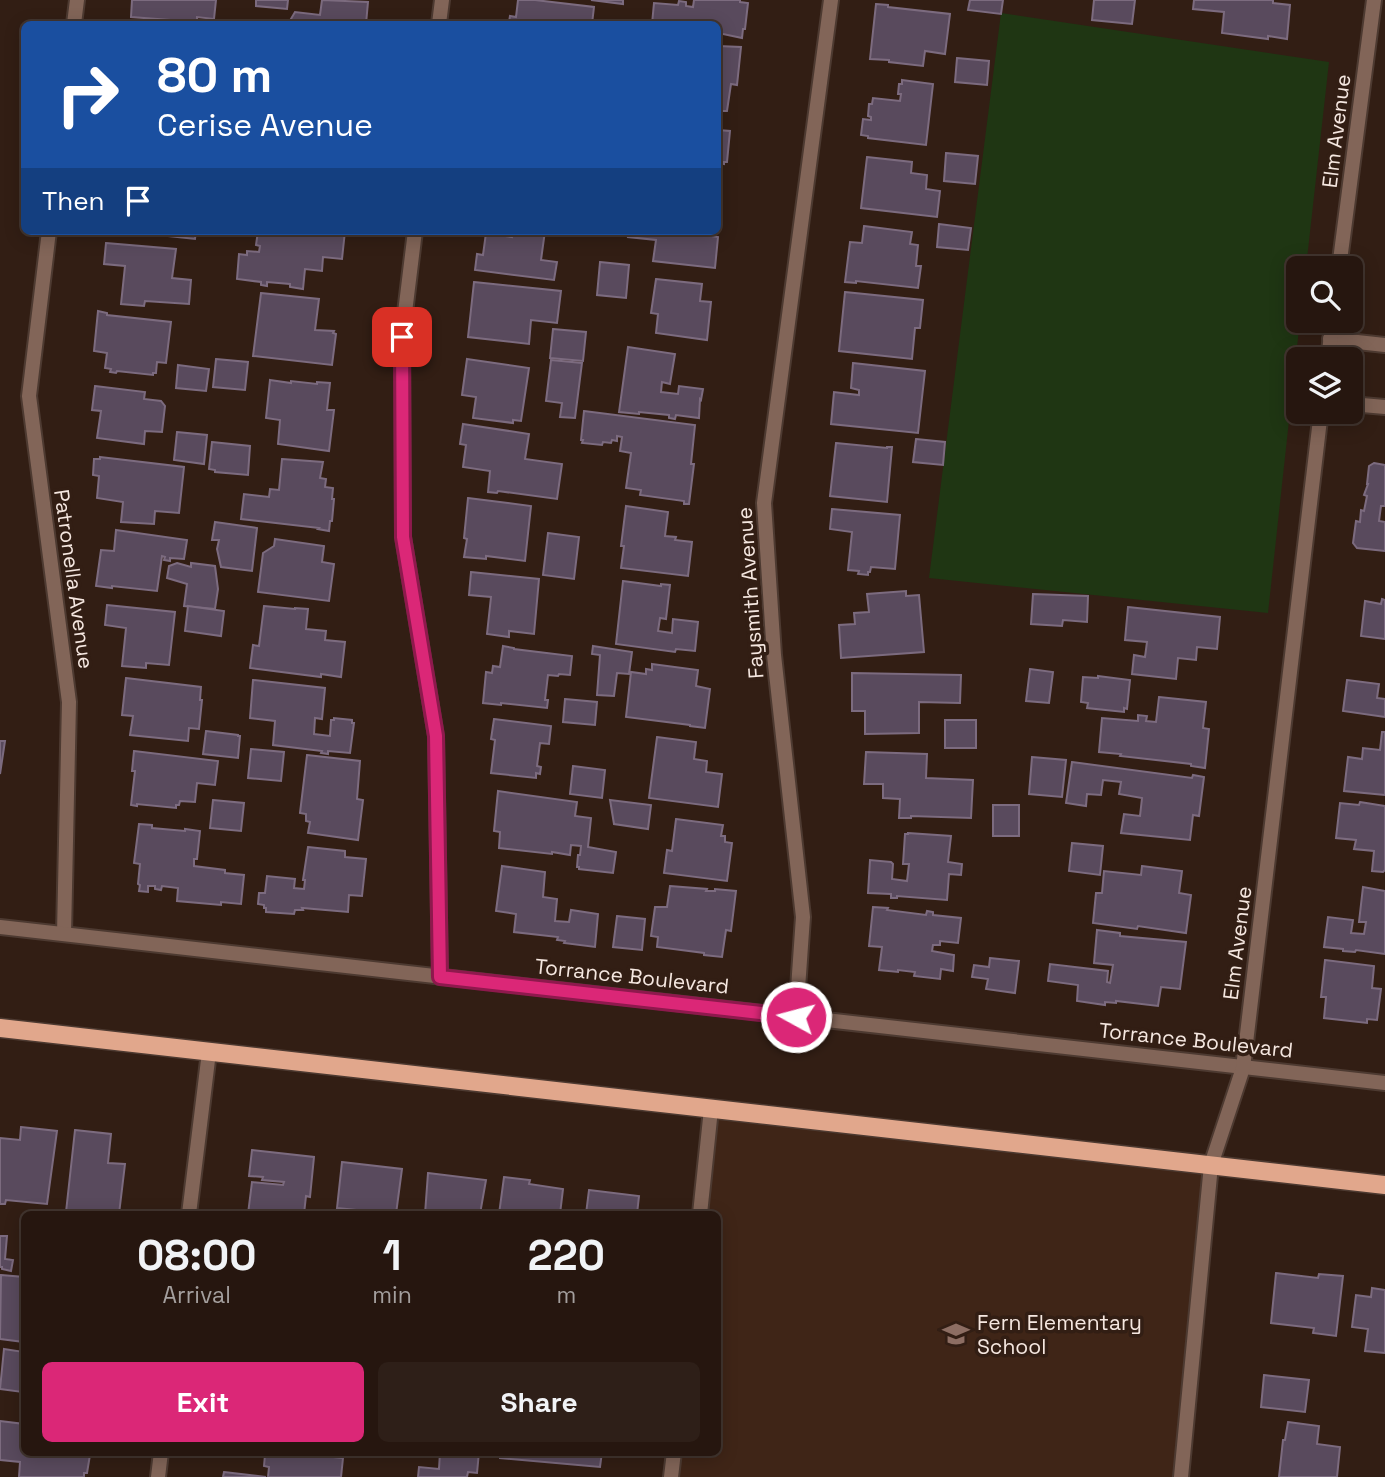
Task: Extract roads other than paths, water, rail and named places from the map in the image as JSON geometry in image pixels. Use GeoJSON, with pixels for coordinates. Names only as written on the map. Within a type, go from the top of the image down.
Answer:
{"type":"FeatureCollection","features":[{"type":"Feature","properties":{"kind":"main road"},"geometry":{"type":"LineString","coordinates":[[0,1028],[1385,1185]]}},
{"type":"Feature","properties":{"kind":"street"},"geometry":{"type":"LineString","coordinates":[[74,21],[77,0]]}},
{"type":"Feature","properties":{"kind":"street"},"geometry":{"type":"LineString","coordinates":[[439,21],[442,0]]}},
{"type":"Feature","properties":{"kind":"street","name":"Faysmith Avenue"},"geometry":{"type":"LineString","coordinates":[[796,1017],[803,917],[774,655],[764,503],[831,0]]}},
{"type":"Feature","properties":{"kind":"street","name":"Elm Avenue"},"geometry":{"type":"LineString","coordinates":[[1341,256],[1374,0]]}},
{"type":"Feature","properties":{"kind":"street","name":"Patronella Avenue"},"geometry":{"type":"LineString","coordinates":[[49,235],[29,396],[69,702],[64,934]]}},
{"type":"Feature","properties":{"kind":"street"},"geometry":{"type":"LineString","coordinates":[[415,235],[402,337],[403,537],[436,736],[440,977]]}},
{"type":"Feature","properties":{"kind":"street"},"geometry":{"type":"LineString","coordinates":[[1329,347],[1331,333]]}},
{"type":"Feature","properties":{"kind":"street"},"geometry":{"type":"LineString","coordinates":[[1330,339],[1385,345]]}},
{"type":"Feature","properties":{"kind":"street"},"geometry":{"type":"LineString","coordinates":[[1363,405],[1385,407]]}},
{"type":"Feature","properties":{"kind":"street","name":"Elm Avenue"},"geometry":{"type":"LineString","coordinates":[[1181,1477],[1211,1165],[1243,1068],[1319,424]]}},
{"type":"Feature","properties":{"kind":"street","name":"Torrance Boulevard"},"geometry":{"type":"LineString","coordinates":[[0,927],[1385,1083]]}},
{"type":"Feature","properties":{"kind":"street"},"geometry":{"type":"LineString","coordinates":[[189,1211],[209,1052]]}},
{"type":"Feature","properties":{"kind":"street"},"geometry":{"type":"LineString","coordinates":[[700,1211],[711,1109]]}},
{"type":"Feature","properties":{"kind":"street"},"geometry":{"type":"LineString","coordinates":[[158,1477],[161,1456]]}},
{"type":"Feature","properties":{"kind":"street"},"geometry":{"type":"LineString","coordinates":[[671,1477],[674,1456]]}},
{"type":"Feature","properties":{"kind":"place","name":"Fern Elementary School"},"geometry":{"type":"Point","coordinates":[956,1334]}}]}
